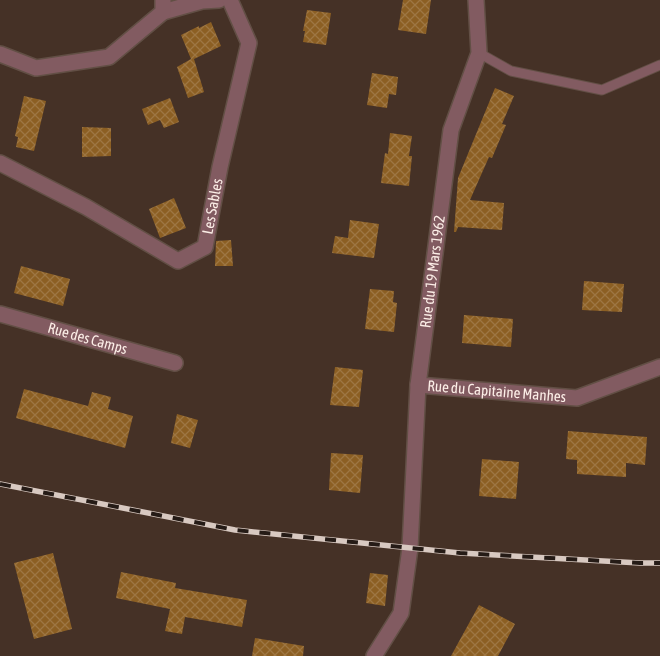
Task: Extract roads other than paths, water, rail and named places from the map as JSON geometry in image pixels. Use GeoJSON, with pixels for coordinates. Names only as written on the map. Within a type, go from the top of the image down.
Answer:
{"type":"FeatureCollection","features":[{"type":"Feature","properties":{"kind":"street"},"geometry":{"type":"LineString","coordinates":[[0,54],[36,68],[109,57],[163,6],[219,0]]}},
{"type":"Feature","properties":{"kind":"street","name":"Les Sables"},"geometry":{"type":"LineString","coordinates":[[0,163],[86,208],[178,261],[205,247],[220,168],[249,43],[230,0]]}},
{"type":"Feature","properties":{"kind":"street","name":"Rue du 19 Mars 1962"},"geometry":{"type":"LineString","coordinates":[[374,656],[401,613],[410,548],[418,386],[451,130],[479,54],[476,0]]}},
{"type":"Feature","properties":{"kind":"street","name":"Rue des Camps"},"geometry":{"type":"LineString","coordinates":[[0,314],[175,363]]}},
{"type":"Feature","properties":{"kind":"street","name":"Rue du Capitaine Manhes"},"geometry":{"type":"LineString","coordinates":[[418,386],[577,398],[660,367]]}},
{"type":"Feature","properties":{"kind":"lane"},"geometry":{"type":"LineString","coordinates":[[479,54],[512,71],[602,90],[660,65]]}},
{"type":"Feature","properties":{"kind":"railway"},"geometry":{"type":"LineString","coordinates":[[0,484],[235,530],[460,553],[660,563]]}}]}
